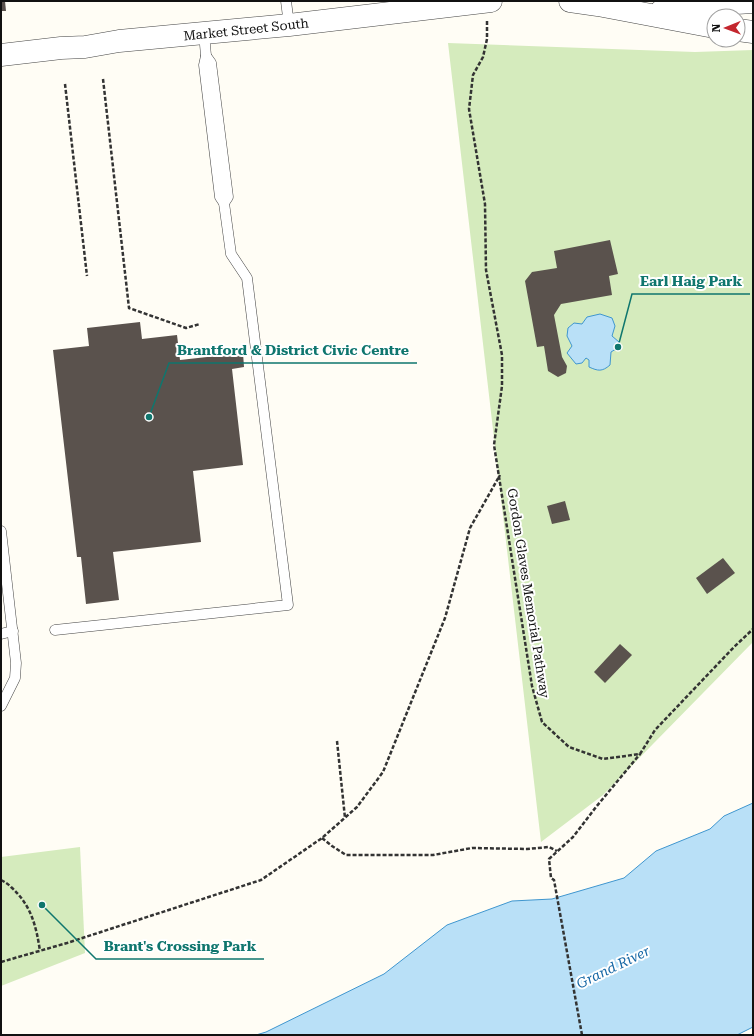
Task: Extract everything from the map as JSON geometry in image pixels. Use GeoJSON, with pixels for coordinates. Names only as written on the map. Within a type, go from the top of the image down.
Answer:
{"type":"FeatureCollection","features":[{"type":"Feature","properties":{"kind":"street","name":"Market Street South"},"geometry":{"type":"LineString","coordinates":[[1,55],[85,47],[119,41],[289,25],[491,1]]}},
{"type":"Feature","properties":{"kind":"street"},"geometry":{"type":"LineString","coordinates":[[570,1],[706,26]]}},
{"type":"Feature","properties":{"kind":"street"},"geometry":{"type":"LineString","coordinates":[[642,14],[703,5],[753,2]]}},
{"type":"Feature","properties":{"kind":"lane"},"geometry":{"type":"LineString","coordinates":[[286,1],[289,25]]}},
{"type":"Feature","properties":{"kind":"lane"},"geometry":{"type":"LineString","coordinates":[[55,630],[288,605],[247,278],[231,254],[224,203],[220,197],[204,65],[206,56],[204,33]]}},
{"type":"Feature","properties":{"kind":"lane"},"geometry":{"type":"LineString","coordinates":[[1,531],[16,663],[15,678],[1,706]]}},
{"type":"Feature","properties":{"kind":"lane"},"geometry":{"type":"LineString","coordinates":[[1,634],[12,631]]}},
{"type":"Feature","properties":{"kind":"path","name":"Gordon Glaves Memorial Pathway"},"geometry":{"type":"LineString","coordinates":[[473,2],[487,40],[483,57],[473,75],[469,109],[485,204],[486,270],[502,355],[502,386],[494,444],[500,475],[504,516],[532,686],[542,722],[569,748],[603,759],[640,754]]}},
{"type":"Feature","properties":{"kind":"path"},"geometry":{"type":"LineString","coordinates":[[103,79],[129,308],[186,328],[200,324]]}},
{"type":"Feature","properties":{"kind":"path"},"geometry":{"type":"LineString","coordinates":[[65,84],[87,276]]}},
{"type":"Feature","properties":{"kind":"path","name":"Gordon Glaves Memorial Pathway"},"geometry":{"type":"LineString","coordinates":[[1,962],[40,951],[261,880],[322,838],[357,807],[383,772],[445,618],[470,528],[500,475]]}},
{"type":"Feature","properties":{"kind":"path"},"geometry":{"type":"LineString","coordinates":[[582,1035],[549,859],[573,837],[640,754],[655,730],[753,629]]}},
{"type":"Feature","properties":{"kind":"path"},"geometry":{"type":"LineString","coordinates":[[337,741],[345,818]]}},
{"type":"Feature","properties":{"kind":"path"},"geometry":{"type":"LineString","coordinates":[[322,838],[346,855],[432,855],[472,848],[527,849],[550,847],[557,851]]}},
{"type":"Feature","properties":{"kind":"path"},"geometry":{"type":"LineString","coordinates":[[1,880],[5,881],[21,896],[32,916],[37,932],[40,951]]}},
{"type":"Feature","properties":{"kind":"green space"},"geometry":{"type":"Polygon","coordinates":[[[448,43],[695,52],[753,50],[753,642],[603,795],[541,842],[448,43]]]}},
{"type":"Feature","properties":{"kind":"green space"},"geometry":{"type":"Polygon","coordinates":[[[80,847],[85,953],[1,986],[1,857],[80,847]]]}},
{"type":"Feature","properties":{"kind":"water"},"geometry":{"type":"Polygon","coordinates":[[[600,314],[612,318],[615,326],[612,336],[619,342],[616,349],[611,352],[610,365],[605,369],[600,370],[589,367],[589,360],[586,358],[582,363],[576,364],[567,353],[572,346],[567,336],[568,328],[574,323],[582,324],[587,317],[600,314]]]}},
{"type":"Feature","properties":{"kind":"water","name":"Grand River"},"geometry":{"type":"Polygon","coordinates":[[[753,803],[753,1027],[737,1035],[256,1035],[266,1032],[384,974],[447,925],[512,901],[552,899],[624,878],[656,851],[710,829],[724,816],[753,803]]]}},
{"type":"Feature","properties":{"kind":"building"},"geometry":{"type":"Polygon","coordinates":[[[1,1],[5,1],[6,11],[1,11],[1,1]]]}},
{"type":"Feature","properties":{"kind":"building"},"geometry":{"type":"Polygon","coordinates":[[[610,240],[618,274],[609,276],[612,295],[561,304],[554,315],[562,357],[567,366],[566,373],[558,377],[548,371],[544,346],[537,347],[525,281],[532,272],[557,268],[554,251],[610,240]]]}},
{"type":"Feature","properties":{"kind":"building"},"geometry":{"type":"Polygon","coordinates":[[[140,322],[142,339],[177,335],[180,360],[243,353],[244,367],[232,369],[243,465],[193,471],[201,542],[113,552],[119,600],[86,604],[81,557],[77,557],[53,350],[89,346],[87,328],[140,322]]]}},
{"type":"Feature","properties":{"kind":"building"},"geometry":{"type":"Polygon","coordinates":[[[565,501],[570,520],[552,524],[547,506],[565,501]]]}},
{"type":"Feature","properties":{"kind":"building"},"geometry":{"type":"Polygon","coordinates":[[[723,558],[735,573],[707,594],[696,578],[723,558]]]}},
{"type":"Feature","properties":{"kind":"building"},"geometry":{"type":"Polygon","coordinates":[[[620,644],[632,655],[605,683],[594,672],[620,644]]]}},
{"type":"Feature","properties":{"kind":"place","name":"Earl Haig Park"},"geometry":{"type":"Point","coordinates":[618,347]}},
{"type":"Feature","properties":{"kind":"place","name":"Brantford & District Civic Centre"},"geometry":{"type":"Point","coordinates":[149,417]}},
{"type":"Feature","properties":{"kind":"place","name":"Brant's Crossing Park"},"geometry":{"type":"Point","coordinates":[42,905]}}]}
